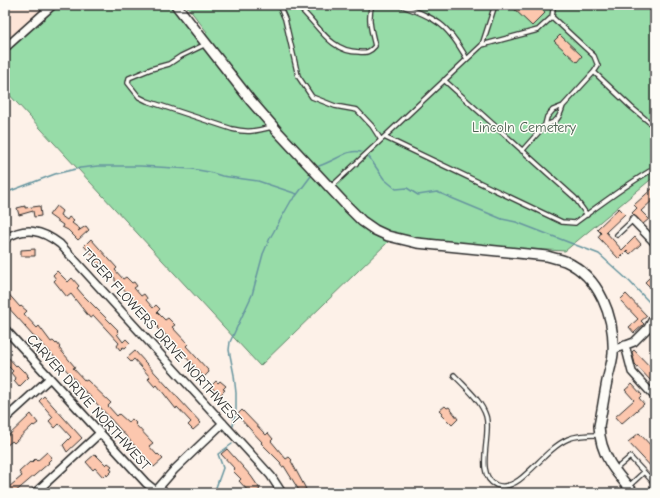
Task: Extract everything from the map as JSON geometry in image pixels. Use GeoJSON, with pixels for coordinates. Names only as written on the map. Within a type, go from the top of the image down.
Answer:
{"type":"FeatureCollection","features":[{"type":"Feature","properties":{"kind":"main road"},"geometry":{"type":"LineString","coordinates":[[176,5],[251,101],[273,126],[362,221],[375,230],[388,236],[417,243],[547,256],[565,261],[580,271],[592,282],[600,293],[607,310],[611,325],[613,350],[599,426],[599,435],[602,448],[607,459],[631,490]]}},
{"type":"Feature","properties":{"kind":"street"},"geometry":{"type":"LineString","coordinates":[[5,48],[53,5]]}},
{"type":"Feature","properties":{"kind":"street"},"geometry":{"type":"LineString","coordinates":[[633,220],[655,243]]}},
{"type":"Feature","properties":{"kind":"street","name":"TIGER FLOWERS DRIVE NORTHWEST"},"geometry":{"type":"LineString","coordinates":[[5,239],[11,234],[22,231],[31,231],[41,232],[60,244],[224,423],[271,476],[282,493]]}},
{"type":"Feature","properties":{"kind":"street"},"geometry":{"type":"LineString","coordinates":[[613,350],[634,342],[648,328],[655,315]]}},
{"type":"Feature","properties":{"kind":"street","name":"CARVER DRIVE NORTHWEST"},"geometry":{"type":"LineString","coordinates":[[5,329],[155,492]]}},
{"type":"Feature","properties":{"kind":"street"},"geometry":{"type":"LineString","coordinates":[[625,345],[632,372],[653,395],[655,393]]}},
{"type":"Feature","properties":{"kind":"street"},"geometry":{"type":"LineString","coordinates":[[5,419],[50,378]]}},
{"type":"Feature","properties":{"kind":"street"},"geometry":{"type":"LineString","coordinates":[[155,492],[174,470],[224,423]]}},
{"type":"Feature","properties":{"kind":"street"},"geometry":{"type":"LineString","coordinates":[[35,493],[100,433]]}},
{"type":"Feature","properties":{"kind":"street"},"geometry":{"type":"LineString","coordinates":[[650,493],[655,489]]}},
{"type":"Feature","properties":{"kind":"lane"},"geometry":{"type":"LineString","coordinates":[[279,5],[285,19],[298,76],[312,97],[335,106],[357,110],[382,139],[562,222],[575,223],[627,187],[636,179],[655,168]]}},
{"type":"Feature","properties":{"kind":"lane"},"geometry":{"type":"LineString","coordinates":[[296,5],[304,11],[334,45],[342,49],[356,52],[371,51],[375,46],[370,26],[372,5]]}},
{"type":"Feature","properties":{"kind":"lane"},"geometry":{"type":"LineString","coordinates":[[400,5],[430,17],[444,26],[458,42],[467,59]]}},
{"type":"Feature","properties":{"kind":"lane"},"geometry":{"type":"LineString","coordinates":[[482,45],[495,5]]}},
{"type":"Feature","properties":{"kind":"lane"},"geometry":{"type":"LineString","coordinates":[[330,188],[482,45],[538,30],[552,16],[553,10]]}},
{"type":"Feature","properties":{"kind":"lane"},"geometry":{"type":"LineString","coordinates":[[544,125],[555,122],[560,116],[563,106],[598,66],[594,56],[552,16]]}},
{"type":"Feature","properties":{"kind":"lane"},"geometry":{"type":"LineString","coordinates":[[207,43],[200,48],[181,56],[170,64],[151,69],[129,78],[128,83],[139,96],[147,101],[232,129],[244,132],[256,131],[273,126]]}},
{"type":"Feature","properties":{"kind":"lane"},"geometry":{"type":"LineString","coordinates":[[594,72],[631,107],[655,127]]}},
{"type":"Feature","properties":{"kind":"lane"},"geometry":{"type":"LineString","coordinates":[[444,80],[575,198],[587,215]]}},
{"type":"Feature","properties":{"kind":"lane"},"geometry":{"type":"LineString","coordinates":[[522,150],[544,125],[547,117],[553,110],[563,106]]}},
{"type":"Feature","properties":{"kind":"lane"},"geometry":{"type":"LineString","coordinates":[[617,235],[633,220]]}},
{"type":"Feature","properties":{"kind":"lane"},"geometry":{"type":"LineString","coordinates":[[454,375],[478,402],[486,416],[488,424],[485,468],[489,480],[499,486],[505,486],[517,482],[561,443],[568,439],[587,435],[599,435]]}},
{"type":"Feature","properties":{"kind":"lane"},"geometry":{"type":"LineString","coordinates":[[615,470],[630,457],[655,484]]}},
{"type":"Feature","properties":{"kind":"lane"},"geometry":{"type":"LineString","coordinates":[[631,490],[644,472]]}},
{"type":"Feature","properties":{"kind":"shaded area"},"geometry":{"type":"Polygon","coordinates":[[[5,5],[55,5],[5,51],[5,5]]]}},
{"type":"Feature","properties":{"kind":"green space","name":"Lincoln Cemetery"},"geometry":{"type":"Polygon","coordinates":[[[55,5],[171,5],[197,37],[207,32],[186,5],[655,5],[655,176],[565,251],[389,241],[260,366],[5,90],[5,51],[55,5]]]}},
{"type":"Feature","properties":{"kind":"building"},"geometry":{"type":"Polygon","coordinates":[[[510,5],[537,5],[545,13],[532,26],[510,5]]]}},
{"type":"Feature","properties":{"kind":"building"},"geometry":{"type":"Polygon","coordinates":[[[560,35],[582,56],[577,62],[554,41],[560,35]]]}},
{"type":"Feature","properties":{"kind":"building"},"geometry":{"type":"Polygon","coordinates":[[[655,186],[655,198],[641,211],[649,219],[643,224],[632,213],[637,208],[634,205],[655,186]]]}},
{"type":"Feature","properties":{"kind":"building"},"geometry":{"type":"Polygon","coordinates":[[[25,206],[25,208],[40,206],[41,216],[34,217],[33,211],[19,215],[17,208],[25,206]]]}},
{"type":"Feature","properties":{"kind":"building"},"geometry":{"type":"Polygon","coordinates":[[[56,206],[62,211],[60,215],[67,220],[69,217],[74,221],[72,223],[80,229],[78,231],[86,226],[89,230],[78,240],[68,230],[62,227],[63,225],[49,215],[56,206]]]}},
{"type":"Feature","properties":{"kind":"building"},"geometry":{"type":"Polygon","coordinates":[[[619,208],[625,214],[606,232],[622,250],[635,237],[641,244],[630,254],[627,251],[619,259],[598,237],[601,233],[597,229],[619,208]]]}},
{"type":"Feature","properties":{"kind":"building"},"geometry":{"type":"Polygon","coordinates":[[[91,239],[117,268],[115,270],[123,279],[126,277],[132,283],[134,282],[137,286],[134,288],[141,296],[144,294],[147,298],[146,300],[153,308],[156,305],[160,309],[157,312],[165,320],[168,318],[175,325],[172,327],[188,344],[186,346],[208,370],[209,372],[204,377],[184,355],[183,356],[176,349],[177,348],[163,332],[162,333],[157,328],[158,327],[147,316],[147,314],[115,281],[115,278],[100,263],[98,265],[93,259],[95,258],[84,246],[91,239]]]}},
{"type":"Feature","properties":{"kind":"building"},"geometry":{"type":"Polygon","coordinates":[[[35,249],[35,256],[21,256],[21,250],[35,249]]]}},
{"type":"Feature","properties":{"kind":"building"},"geometry":{"type":"Polygon","coordinates":[[[57,271],[68,282],[72,278],[79,286],[77,288],[83,295],[118,330],[117,331],[119,333],[117,334],[123,342],[126,339],[130,343],[125,348],[123,347],[120,350],[117,346],[119,343],[94,316],[90,318],[71,294],[67,297],[54,281],[56,279],[53,275],[57,271]]]}},
{"type":"Feature","properties":{"kind":"building"},"geometry":{"type":"Polygon","coordinates":[[[655,272],[655,284],[651,288],[645,282],[655,272]]]}},
{"type":"Feature","properties":{"kind":"building"},"geometry":{"type":"Polygon","coordinates":[[[5,290],[20,307],[21,306],[27,311],[24,314],[37,328],[39,326],[51,342],[53,341],[56,344],[57,343],[60,347],[59,348],[75,367],[73,368],[85,381],[87,380],[111,403],[108,406],[117,416],[119,414],[128,422],[132,419],[153,443],[149,446],[163,459],[154,467],[89,395],[81,387],[80,388],[76,385],[78,383],[5,304],[5,290]]]}},
{"type":"Feature","properties":{"kind":"building"},"geometry":{"type":"Polygon","coordinates":[[[626,294],[647,316],[641,321],[644,324],[634,333],[629,327],[638,319],[620,300],[626,294]]]}},
{"type":"Feature","properties":{"kind":"building"},"geometry":{"type":"Polygon","coordinates":[[[634,350],[655,372],[655,380],[652,382],[635,364],[632,352],[634,350]]]}},
{"type":"Feature","properties":{"kind":"building"},"geometry":{"type":"Polygon","coordinates":[[[135,351],[201,423],[193,430],[188,425],[191,422],[177,407],[176,409],[157,385],[155,387],[148,379],[150,377],[134,359],[131,362],[127,358],[135,351]]]}},
{"type":"Feature","properties":{"kind":"building"},"geometry":{"type":"Polygon","coordinates":[[[5,354],[16,366],[17,365],[24,372],[25,371],[29,377],[19,387],[14,381],[16,379],[11,373],[13,371],[5,363],[5,354]]]}},
{"type":"Feature","properties":{"kind":"building"},"geometry":{"type":"Polygon","coordinates":[[[216,381],[218,383],[220,381],[226,386],[223,389],[225,390],[220,395],[212,388],[212,385],[216,381]]]}},
{"type":"Feature","properties":{"kind":"building"},"geometry":{"type":"Polygon","coordinates":[[[632,384],[642,395],[639,398],[644,404],[621,424],[615,417],[634,400],[625,390],[632,384]]]}},
{"type":"Feature","properties":{"kind":"building"},"geometry":{"type":"Polygon","coordinates":[[[44,396],[82,438],[67,452],[63,445],[71,437],[59,424],[55,428],[49,421],[53,417],[39,401],[44,396]]]}},
{"type":"Feature","properties":{"kind":"building"},"geometry":{"type":"Polygon","coordinates":[[[445,406],[447,408],[449,407],[458,419],[452,425],[441,414],[443,413],[440,410],[445,406]]]}},
{"type":"Feature","properties":{"kind":"building"},"geometry":{"type":"Polygon","coordinates":[[[242,410],[266,435],[268,433],[273,439],[271,441],[286,459],[289,457],[292,460],[291,461],[306,489],[300,492],[284,466],[282,467],[280,464],[281,463],[261,443],[262,442],[237,415],[242,410]]]}},
{"type":"Feature","properties":{"kind":"building"},"geometry":{"type":"Polygon","coordinates":[[[31,414],[38,423],[34,426],[33,425],[14,443],[12,441],[5,447],[5,439],[31,414]]]}},
{"type":"Feature","properties":{"kind":"building"},"geometry":{"type":"Polygon","coordinates":[[[639,433],[655,450],[655,471],[628,442],[639,433]]]}},
{"type":"Feature","properties":{"kind":"building"},"geometry":{"type":"Polygon","coordinates":[[[227,449],[251,476],[260,489],[255,493],[250,493],[239,481],[241,479],[233,471],[235,469],[221,454],[227,449]]]}},
{"type":"Feature","properties":{"kind":"building"},"geometry":{"type":"Polygon","coordinates":[[[47,452],[52,458],[48,462],[49,463],[14,493],[5,493],[5,488],[8,485],[9,487],[22,476],[19,472],[30,462],[31,463],[35,459],[37,461],[47,452]]]}},
{"type":"Feature","properties":{"kind":"building"},"geometry":{"type":"Polygon","coordinates":[[[95,454],[106,465],[108,463],[112,466],[110,468],[112,471],[107,476],[106,474],[103,477],[95,468],[93,470],[86,462],[95,454]]]}},
{"type":"Feature","properties":{"kind":"waterway"},"geometry":{"type":"LineString","coordinates":[[319,166],[348,153],[361,152]]}},
{"type":"Feature","properties":{"kind":"waterway"},"geometry":{"type":"LineString","coordinates":[[369,157],[384,179],[396,189],[407,188],[418,195],[437,192],[502,219],[516,222],[599,254],[630,282],[651,304]]}},
{"type":"Feature","properties":{"kind":"waterway"},"geometry":{"type":"LineString","coordinates":[[5,193],[55,174],[80,168],[98,166],[140,166],[192,169],[222,176],[258,181],[297,194],[296,196]]}},
{"type":"Feature","properties":{"kind":"waterway"},"geometry":{"type":"LineString","coordinates":[[233,426],[236,409],[236,393],[229,350],[230,342],[252,295],[263,254],[270,238],[291,201],[311,176]]}},
{"type":"Feature","properties":{"kind":"waterway"},"geometry":{"type":"LineString","coordinates":[[214,493],[223,468],[218,454],[232,444]]}}]}
